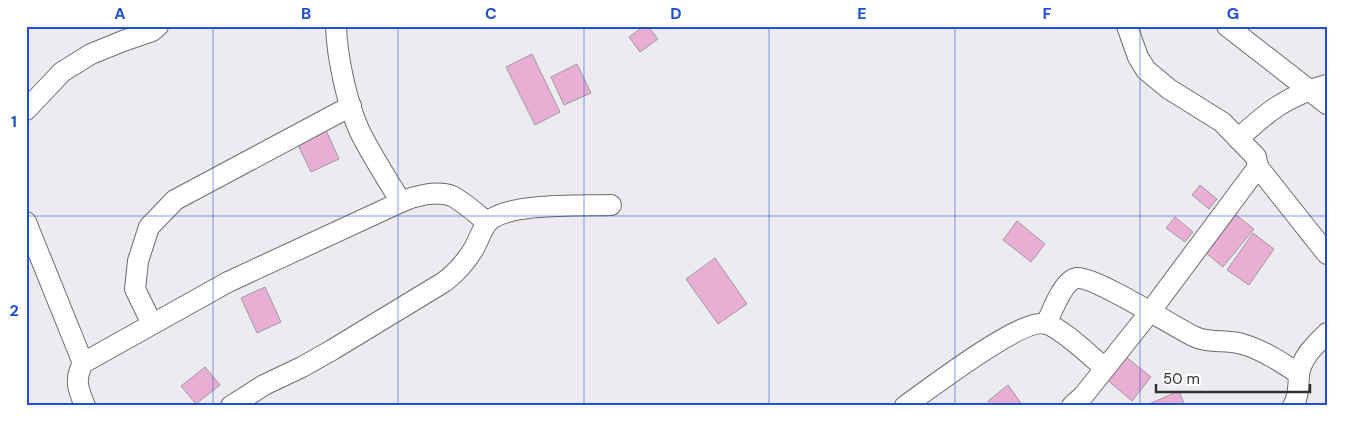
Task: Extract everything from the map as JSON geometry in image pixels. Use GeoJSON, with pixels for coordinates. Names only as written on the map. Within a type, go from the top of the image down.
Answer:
{"type":"FeatureCollection","features":[{"type":"Feature","properties":{"kind":"street"},"geometry":{"type":"LineString","coordinates":[[26,110],[62,72],[91,54],[123,40],[152,32],[158,26]]}},
{"type":"Feature","properties":{"kind":"street"},"geometry":{"type":"LineString","coordinates":[[336,26],[337,46],[351,106],[360,130],[401,202]]}},
{"type":"Feature","properties":{"kind":"street"},"geometry":{"type":"LineString","coordinates":[[1127,26],[1138,57],[1146,70],[1169,89],[1222,122],[1256,157],[1258,167],[1327,254]]}},
{"type":"Feature","properties":{"kind":"street"},"geometry":{"type":"LineString","coordinates":[[1227,26],[1318,88],[1327,104]]}},
{"type":"Feature","properties":{"kind":"street"},"geometry":{"type":"LineString","coordinates":[[1238,139],[1262,116],[1291,97],[1318,88]]}},
{"type":"Feature","properties":{"kind":"street"},"geometry":{"type":"LineString","coordinates":[[152,324],[136,289],[138,261],[149,228],[176,200],[351,106]]}},
{"type":"Feature","properties":{"kind":"street"},"geometry":{"type":"LineString","coordinates":[[1080,403],[1258,167]]}},
{"type":"Feature","properties":{"kind":"street"},"geometry":{"type":"LineString","coordinates":[[86,406],[77,386],[78,372],[83,363],[228,282],[407,199],[437,194],[452,196],[488,222]]}},
{"type":"Feature","properties":{"kind":"street"},"geometry":{"type":"LineString","coordinates":[[231,406],[264,385],[332,350],[444,282],[458,271],[488,222],[498,215],[530,207],[611,205]]}},
{"type":"Feature","properties":{"kind":"street"},"geometry":{"type":"LineString","coordinates":[[26,222],[83,363]]}},
{"type":"Feature","properties":{"kind":"street"},"geometry":{"type":"LineString","coordinates":[[1046,324],[1065,286],[1078,278],[1089,280],[1195,338],[1240,344],[1274,357],[1299,374]]}},
{"type":"Feature","properties":{"kind":"street"},"geometry":{"type":"LineString","coordinates":[[905,406],[1001,340],[1023,328],[1037,324],[1046,324],[1061,333],[1105,368]]}},
{"type":"Feature","properties":{"kind":"street"},"geometry":{"type":"LineString","coordinates":[[1293,406],[1299,391],[1299,374],[1311,350],[1327,333]]}},
{"type":"Feature","properties":{"kind":"building"},"geometry":{"type":"Polygon","coordinates":[[[644,26],[648,26],[658,39],[640,52],[629,37],[644,26]]]}},
{"type":"Feature","properties":{"kind":"building"},"geometry":{"type":"Polygon","coordinates":[[[532,54],[560,112],[535,125],[506,67],[532,54]]]}},
{"type":"Feature","properties":{"kind":"building"},"geometry":{"type":"Polygon","coordinates":[[[577,64],[591,93],[564,105],[551,77],[577,64]]]}},
{"type":"Feature","properties":{"kind":"building"},"geometry":{"type":"Polygon","coordinates":[[[325,128],[339,159],[311,172],[296,141],[325,128]]]}},
{"type":"Feature","properties":{"kind":"building"},"geometry":{"type":"Polygon","coordinates":[[[1200,185],[1217,199],[1209,209],[1192,195],[1200,185]]]}},
{"type":"Feature","properties":{"kind":"building"},"geometry":{"type":"Polygon","coordinates":[[[1236,215],[1254,229],[1223,267],[1206,253],[1236,215]]]}},
{"type":"Feature","properties":{"kind":"building"},"geometry":{"type":"Polygon","coordinates":[[[1175,217],[1193,232],[1185,242],[1166,228],[1175,217]]]}},
{"type":"Feature","properties":{"kind":"building"},"geometry":{"type":"Polygon","coordinates":[[[1017,221],[1045,244],[1031,262],[1003,240],[1017,221]]]}},
{"type":"Feature","properties":{"kind":"building"},"geometry":{"type":"Polygon","coordinates":[[[1253,233],[1274,249],[1249,285],[1227,270],[1253,233]]]}},
{"type":"Feature","properties":{"kind":"building"},"geometry":{"type":"Polygon","coordinates":[[[715,258],[747,304],[718,324],[686,279],[715,258]]]}},
{"type":"Feature","properties":{"kind":"building"},"geometry":{"type":"Polygon","coordinates":[[[265,287],[281,322],[257,333],[241,298],[265,287]]]}},
{"type":"Feature","properties":{"kind":"building"},"geometry":{"type":"Polygon","coordinates":[[[1125,356],[1151,377],[1132,401],[1106,379],[1125,356]]]}},
{"type":"Feature","properties":{"kind":"building"},"geometry":{"type":"Polygon","coordinates":[[[205,367],[220,385],[196,404],[181,386],[205,367]]]}},
{"type":"Feature","properties":{"kind":"building"},"geometry":{"type":"Polygon","coordinates":[[[1008,385],[1023,406],[991,406],[988,401],[1008,385]]]}},
{"type":"Feature","properties":{"kind":"building"},"geometry":{"type":"Polygon","coordinates":[[[1179,391],[1185,406],[1152,406],[1151,403],[1179,391]]]}}]}
